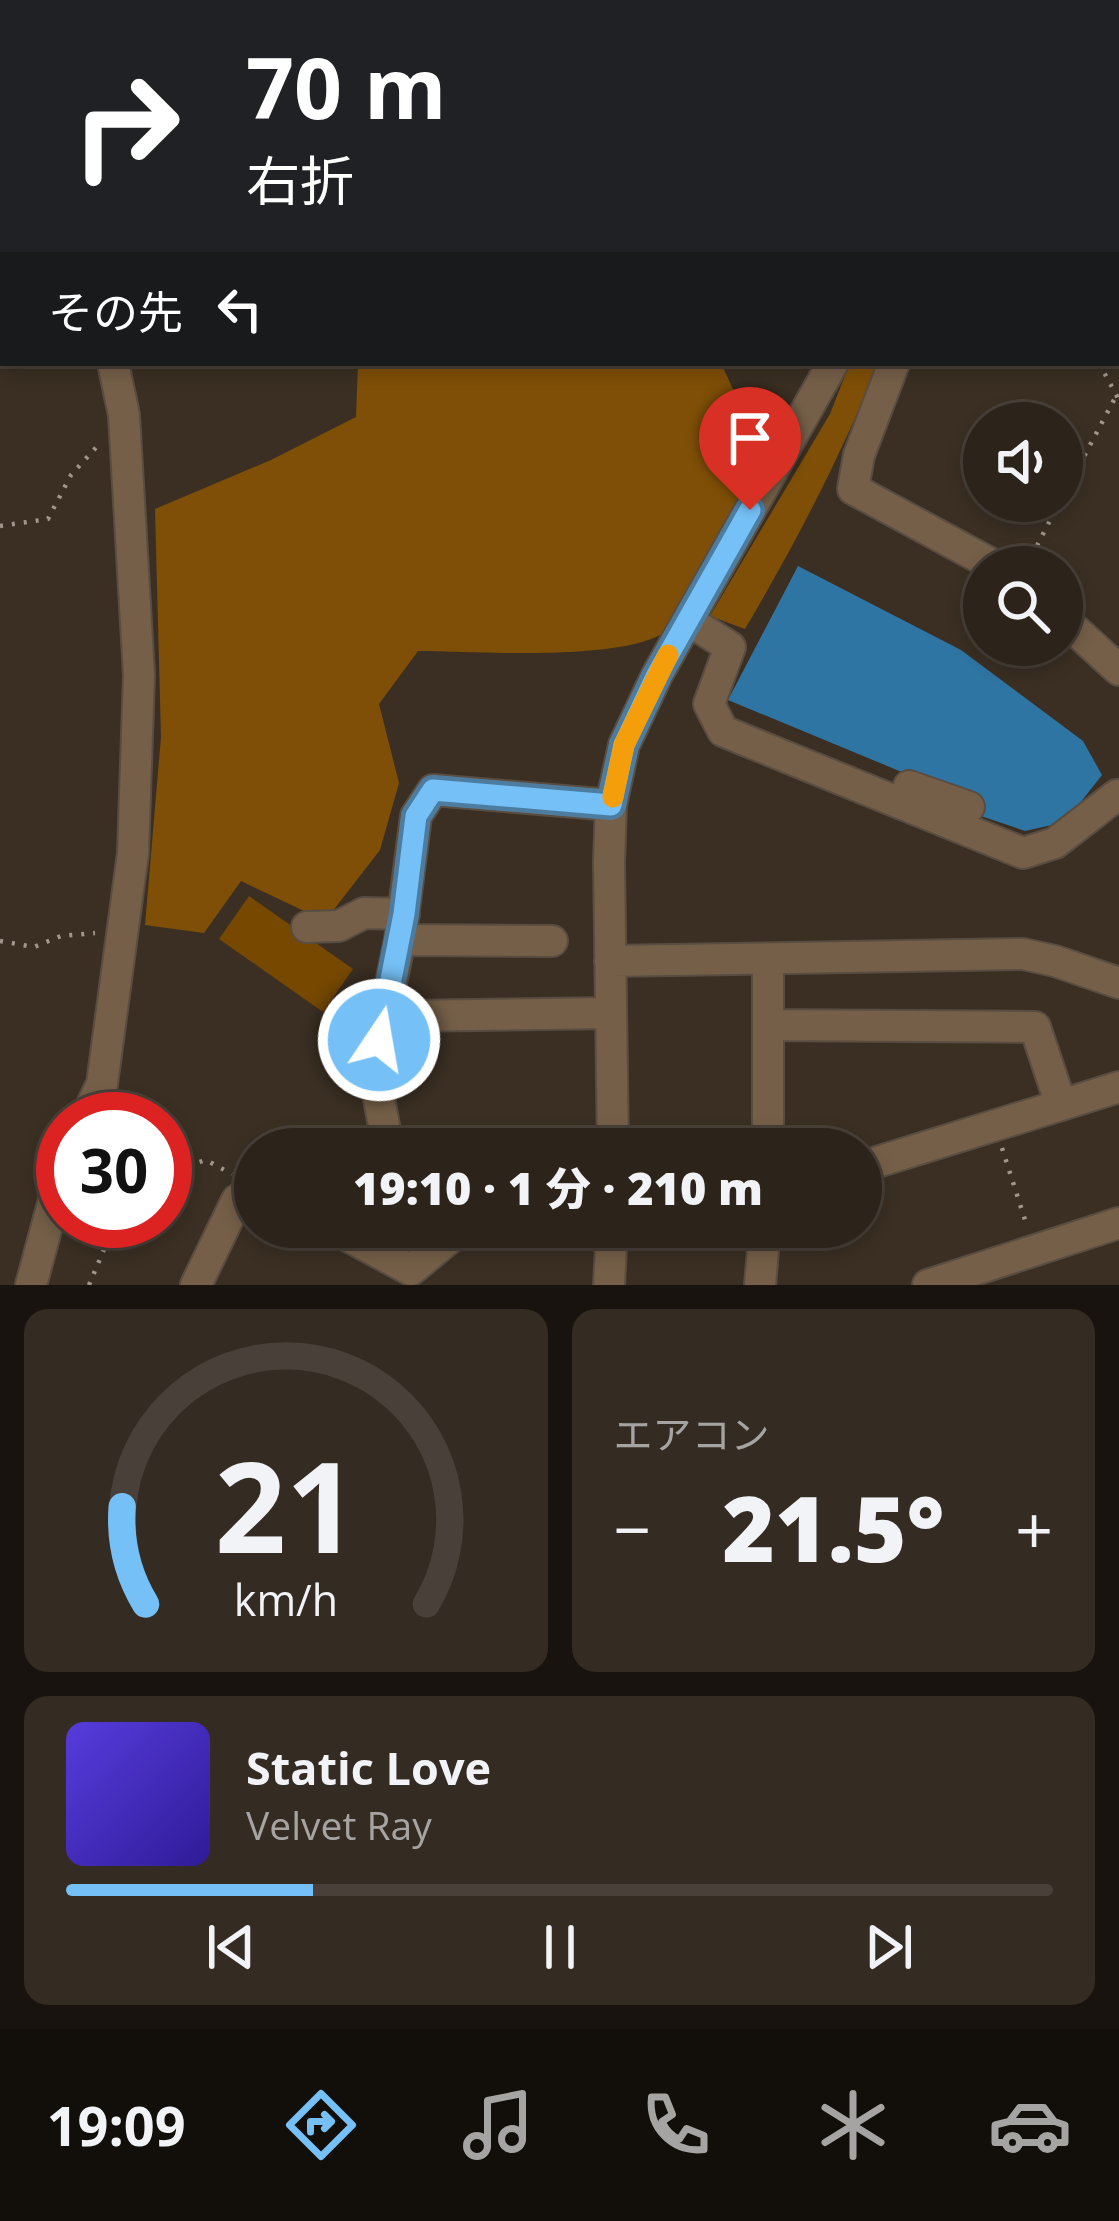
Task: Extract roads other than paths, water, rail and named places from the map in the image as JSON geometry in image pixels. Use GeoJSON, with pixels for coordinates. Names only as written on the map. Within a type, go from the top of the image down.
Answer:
{"type":"FeatureCollection","features":[{"type":"Feature","properties":{"kind":"street"},"geometry":{"type":"LineString","coordinates":[[97,1092],[133,853],[140,675],[124,416],[114,366]]}},
{"type":"Feature","properties":{"kind":"street"},"geometry":{"type":"LineString","coordinates":[[613,1128],[611,805],[624,745],[688,620],[831,366]]}},
{"type":"Feature","properties":{"kind":"street"},"geometry":{"type":"LineString","coordinates":[[893,366],[859,454],[853,489],[963,549]]}},
{"type":"Feature","properties":{"kind":"street"},"geometry":{"type":"LineString","coordinates":[[688,620],[730,647],[709,704],[722,731],[1022,853],[1055,843],[1117,795]]}},
{"type":"Feature","properties":{"kind":"street"},"geometry":{"type":"LineString","coordinates":[[1083,637],[1119,670]]}},
{"type":"Feature","properties":{"kind":"street"},"geometry":{"type":"LineString","coordinates":[[747,741],[753,734],[969,807]]}},
{"type":"Feature","properties":{"kind":"street"},"geometry":{"type":"LineString","coordinates":[[385,1128],[374,1068],[402,927],[416,816],[433,790],[611,805]]}},
{"type":"Feature","properties":{"kind":"street"},"geometry":{"type":"LineString","coordinates":[[308,927],[339,926],[364,913],[402,927],[552,941]]}},
{"type":"Feature","properties":{"kind":"street"},"geometry":{"type":"LineString","coordinates":[[610,961],[1023,954],[1119,983]]}},
{"type":"Feature","properties":{"kind":"street"},"geometry":{"type":"LineString","coordinates":[[767,959],[768,1128]]}},
{"type":"Feature","properties":{"kind":"street"},"geometry":{"type":"LineString","coordinates":[[384,1010],[406,1016],[610,1013]]}},
{"type":"Feature","properties":{"kind":"street"},"geometry":{"type":"LineString","coordinates":[[768,1025],[1035,1027],[1061,1106]]}},
{"type":"Feature","properties":{"kind":"street"},"geometry":{"type":"LineString","coordinates":[[882,1161],[1119,1087]]}},
{"type":"Feature","properties":{"kind":"street"},"geometry":{"type":"LineString","coordinates":[[196,1285],[234,1206]]}},
{"type":"Feature","properties":{"kind":"street"},"geometry":{"type":"LineString","coordinates":[[928,1285],[1119,1223]]}},
{"type":"Feature","properties":{"kind":"street"},"geometry":{"type":"LineString","coordinates":[[31,1285],[41,1248]]}},
{"type":"Feature","properties":{"kind":"street"},"geometry":{"type":"LineString","coordinates":[[370,1248],[411,1270],[438,1248]]}},
{"type":"Feature","properties":{"kind":"street"},"geometry":{"type":"LineString","coordinates":[[609,1285],[611,1248]]}},
{"type":"Feature","properties":{"kind":"street"},"geometry":{"type":"LineString","coordinates":[[760,1285],[763,1248]]}},
{"type":"Feature","properties":{"kind":"water"},"geometry":{"type":"Polygon","coordinates":[[[798,566],[961,650],[963,666],[982,666],[1083,741],[1102,775],[1065,822],[1025,831],[978,815],[979,804],[728,700],[798,566]]]}}]}
